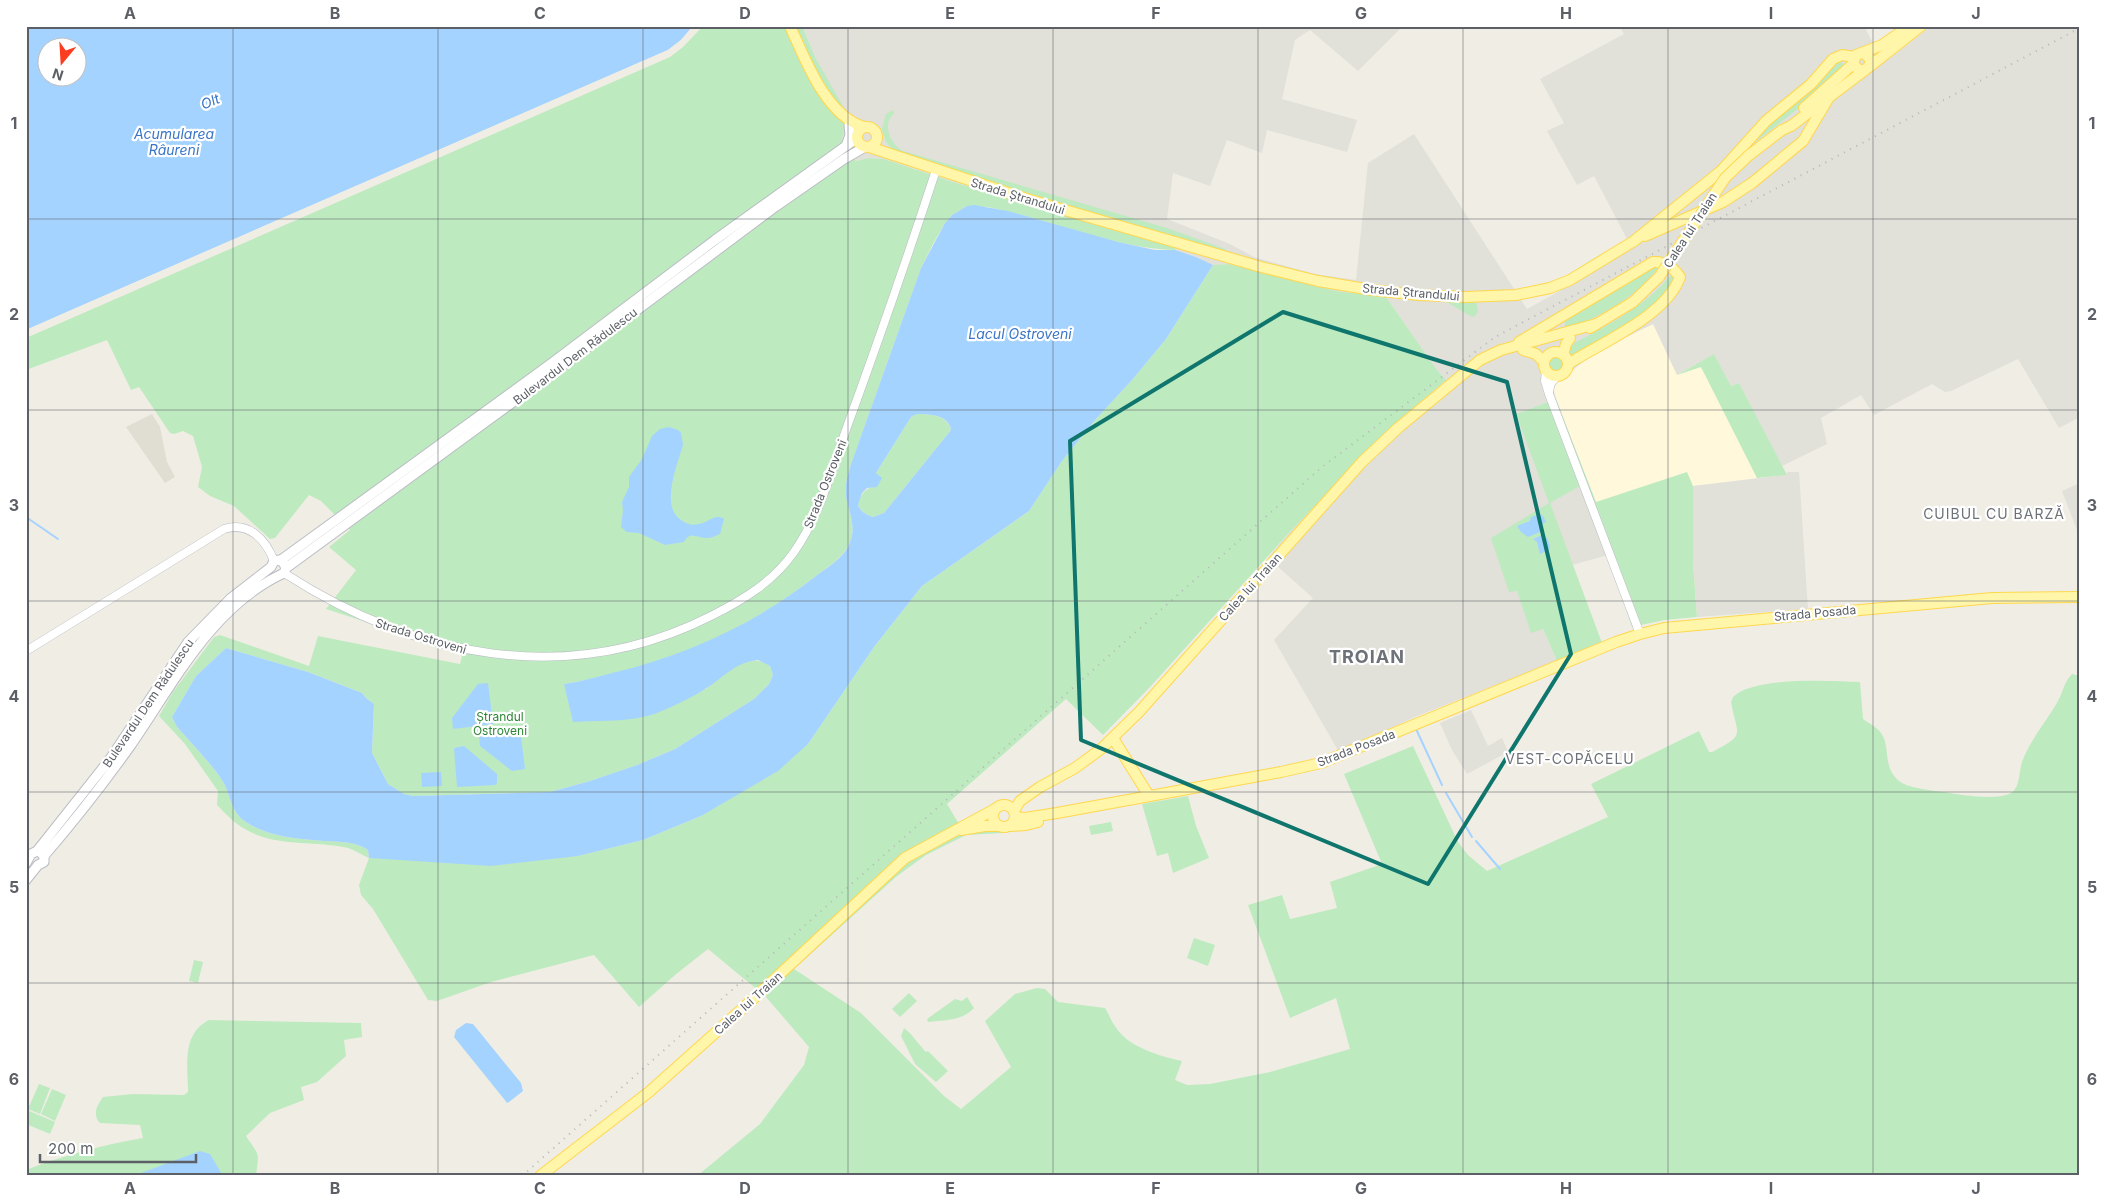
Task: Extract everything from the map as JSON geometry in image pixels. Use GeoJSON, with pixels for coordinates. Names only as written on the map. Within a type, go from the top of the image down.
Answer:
{"type":"FeatureCollection","features":[{"type":"Feature","properties":{"kind":"main road","name":"Strada Ștrandului"},"geometry":{"type":"LineString","coordinates":[[790,26],[814,77],[847,121],[860,144],[1027,199],[1261,267],[1326,282],[1401,294],[1492,296],[1537,292],[1580,275],[1634,240],[1721,172],[1766,121],[1816,79],[1833,59],[1842,55],[1857,58]]}},
{"type":"Feature","properties":{"kind":"main road"},"geometry":{"type":"LineString","coordinates":[[1857,58],[1886,43],[1910,26]]}},
{"type":"Feature","properties":{"kind":"main road","name":"Calea lui Traian"},"geometry":{"type":"LineString","coordinates":[[1456,382],[1491,361],[1567,336],[1596,324],[1634,302],[1659,277],[1725,178],[1748,156],[1828,99],[1921,26]]}},
{"type":"Feature","properties":{"kind":"main road"},"geometry":{"type":"LineString","coordinates":[[1857,58],[1870,59],[1867,69],[1859,70],[1857,58]]}},
{"type":"Feature","properties":{"kind":"main road","name":"Calea lui Traian"},"geometry":{"type":"LineString","coordinates":[[1782,130],[1788,122],[1843,75],[1857,58]]}},
{"type":"Feature","properties":{"kind":"main road"},"geometry":{"type":"LineString","coordinates":[[1634,240],[1696,215],[1735,195],[1800,144],[1809,134],[1828,99]]}},
{"type":"Feature","properties":{"kind":"main road","name":"Strada Ștrandului"},"geometry":{"type":"LineString","coordinates":[[847,121],[864,127],[871,127],[885,145],[899,157]]}},
{"type":"Feature","properties":{"kind":"main road"},"geometry":{"type":"LineString","coordinates":[[847,121],[850,150],[882,151]]}},
{"type":"Feature","properties":{"kind":"main road"},"geometry":{"type":"LineString","coordinates":[[857,138],[859,131],[864,127]]}},
{"type":"Feature","properties":{"kind":"main road"},"geometry":{"type":"LineString","coordinates":[[867,147],[875,144],[878,135]]}},
{"type":"Feature","properties":{"kind":"main road","name":"Bulevardul Dem Rădulescu"},"geometry":{"type":"LineString","coordinates":[[26,880],[38,865],[33,864],[32,857],[108,777],[203,639],[237,605],[280,567],[547,377],[768,212],[850,150],[857,138]]}},
{"type":"Feature","properties":{"kind":"main road","name":"Bulevardul Dem Rădulescu"},"geometry":{"type":"LineString","coordinates":[[850,150],[867,147]]}},
{"type":"Feature","properties":{"kind":"main road"},"geometry":{"type":"LineString","coordinates":[[1689,196],[1687,208],[1696,215]]}},
{"type":"Feature","properties":{"kind":"main road"},"geometry":{"type":"LineString","coordinates":[[1510,348],[1653,262],[1666,264],[1675,270],[1680,277],[1672,293],[1653,312],[1565,359]]}},
{"type":"Feature","properties":{"kind":"main road"},"geometry":{"type":"LineString","coordinates":[[1523,350],[1532,352],[1551,374],[1558,375],[1566,370],[1567,336],[1558,326],[1558,320]]}},
{"type":"Feature","properties":{"kind":"main road","name":"Calea lui Traian"},"geometry":{"type":"LineString","coordinates":[[1013,818],[1020,801],[1040,787],[1076,768],[1113,738],[1152,698],[1362,462],[1398,428],[1456,382],[1480,360],[1510,348],[1567,336]]}},
{"type":"Feature","properties":{"kind":"main road"},"geometry":{"type":"LineString","coordinates":[[1545,366],[1552,353],[1565,359]]}},
{"type":"Feature","properties":{"kind":"main road","name":"Strada Posada"},"geometry":{"type":"LineString","coordinates":[[1013,818],[1026,826],[1057,813],[1282,772],[1321,763],[1640,634],[1685,625],[1992,598],[2080,597]]}},
{"type":"Feature","properties":{"kind":"main road"},"geometry":{"type":"LineString","coordinates":[[1113,738],[1149,796]]}},
{"type":"Feature","properties":{"kind":"main road","name":"Calea lui Traian"},"geometry":{"type":"LineString","coordinates":[[540,1176],[649,1092],[752,1000],[905,858],[1029,790],[1040,787]]}},
{"type":"Feature","properties":{"kind":"main road"},"geometry":{"type":"LineString","coordinates":[[1009,806],[1013,818],[1005,828],[998,826],[993,820],[998,808],[1009,806]]}},
{"type":"Feature","properties":{"kind":"main road","name":"Calea lui Traian"},"geometry":{"type":"LineString","coordinates":[[955,831],[979,826],[998,826]]}},
{"type":"Feature","properties":{"kind":"street","name":"Strada Ostroveni"},"geometry":{"type":"LineString","coordinates":[[280,567],[317,594],[336,605],[386,625],[460,650],[512,656],[576,655],[648,642],[688,628],[743,599],[767,581],[785,563],[810,525],[874,354],[936,170]]}},
{"type":"Feature","properties":{"kind":"street"},"geometry":{"type":"LineString","coordinates":[[1545,366],[1545,381],[1549,394],[1640,634]]}},
{"type":"Feature","properties":{"kind":"street"},"geometry":{"type":"LineString","coordinates":[[1549,394],[1551,383],[1558,375]]}},
{"type":"Feature","properties":{"kind":"street"},"geometry":{"type":"LineString","coordinates":[[26,651],[224,529],[242,527],[253,532],[264,541],[280,567]]}},
{"type":"Feature","properties":{"kind":"highlighted area"},"geometry":{"type":"Polygon","coordinates":[[[1283,312],[1507,382],[1571,654],[1428,884],[1081,740],[1070,441],[1283,312]]]}},
{"type":"Feature","properties":{"kind":"shaded area"},"geometry":{"type":"Polygon","coordinates":[[[802,26],[1403,26],[1358,71],[1310,30],[1295,40],[1282,99],[1357,120],[1347,152],[1267,130],[1262,153],[1227,140],[1210,186],[1173,173],[1167,219],[1230,244],[1254,257],[1315,274],[1356,280],[1368,163],[1414,134],[1527,309],[1574,283],[1627,239],[1594,176],[1577,185],[1547,131],[1564,123],[1540,79],[1624,34],[1619,26],[1864,26],[1872,41],[1888,60],[1931,26],[2080,26],[2080,417],[2059,428],[2018,359],[1951,391],[1945,392],[1932,384],[1874,415],[1861,395],[1821,418],[1827,444],[1782,466],[1739,383],[1731,386],[1714,354],[1677,375],[1653,324],[1595,352],[1554,385],[1553,389],[1556,399],[1516,414],[1550,502],[1580,486],[1608,555],[1572,565],[1549,503],[1517,590],[1531,632],[1543,629],[1557,661],[1417,716],[1339,752],[1274,640],[1313,598],[1268,558],[1287,535],[1391,427],[1446,380],[1386,297],[1336,291],[1229,264],[1213,265],[1175,250],[1175,247],[953,182],[884,159],[869,158],[856,161],[842,138],[816,59],[802,26]]]}},
{"type":"Feature","properties":{"kind":"shaded area"},"geometry":{"type":"Polygon","coordinates":[[[1653,324],[1664,343],[1700,367],[1705,373],[1757,478],[1693,486],[1697,617],[1665,620],[1639,626],[1553,389],[1557,383],[1595,352],[1653,324]]]}},
{"type":"Feature","properties":{"kind":"shaded area"},"geometry":{"type":"Polygon","coordinates":[[[152,414],[160,427],[167,462],[175,477],[165,483],[126,427],[152,414]]]}},
{"type":"Feature","properties":{"kind":"shaded area"},"geometry":{"type":"Polygon","coordinates":[[[1787,472],[1799,472],[1808,609],[1697,617],[1693,562],[1693,486],[1787,475],[1787,472]]]}},
{"type":"Feature","properties":{"kind":"shaded area"},"geometry":{"type":"Polygon","coordinates":[[[2080,483],[2080,538],[2062,491],[2080,483]]]}},
{"type":"Feature","properties":{"kind":"shaded area"},"geometry":{"type":"Polygon","coordinates":[[[1471,710],[1488,746],[1502,738],[1508,752],[1467,774],[1452,750],[1440,723],[1471,710]]]}},
{"type":"Feature","properties":{"kind":"green space","name":"Ștrandul Ostroveni"},"geometry":{"type":"Polygon","coordinates":[[[703,26],[802,26],[816,59],[848,115],[842,138],[848,148],[852,145],[854,148],[851,151],[856,161],[869,158],[884,159],[953,182],[1175,247],[1175,250],[1151,248],[1104,239],[988,207],[967,206],[952,215],[945,223],[921,268],[851,464],[846,482],[846,496],[852,521],[852,537],[848,547],[840,557],[788,597],[728,632],[665,659],[598,678],[564,684],[706,689],[728,671],[745,662],[762,662],[770,666],[773,675],[769,684],[754,699],[675,749],[637,765],[550,792],[413,796],[404,794],[388,784],[372,753],[374,704],[362,693],[308,672],[226,648],[196,676],[172,717],[177,727],[217,773],[225,785],[231,803],[246,822],[273,834],[304,839],[347,842],[358,845],[368,850],[369,858],[348,848],[268,838],[239,826],[217,805],[218,791],[185,744],[159,716],[173,692],[214,637],[220,635],[309,666],[318,636],[460,664],[462,657],[459,652],[326,609],[356,570],[329,547],[350,530],[342,522],[290,561],[288,558],[339,519],[321,501],[309,495],[275,538],[270,539],[234,506],[210,496],[198,487],[202,467],[193,436],[183,431],[174,434],[170,433],[139,387],[131,390],[107,340],[26,370],[26,338],[670,57],[683,47],[703,26]]]}},
{"type":"Feature","properties":{"kind":"green space"},"geometry":{"type":"Polygon","coordinates":[[[1839,62],[1843,63],[1843,68],[1808,101],[1755,142],[1775,119],[1815,87],[1832,67],[1839,62]]]}},
{"type":"Feature","properties":{"kind":"green space"},"geometry":{"type":"Polygon","coordinates":[[[893,110],[894,114],[888,123],[889,134],[895,144],[903,151],[1167,228],[1225,249],[1226,251],[969,177],[956,170],[897,152],[886,142],[882,129],[886,114],[893,110]]]}},
{"type":"Feature","properties":{"kind":"green space"},"geometry":{"type":"Polygon","coordinates":[[[1229,264],[1336,291],[1386,297],[1446,380],[1391,427],[1287,535],[1151,686],[1103,735],[1066,699],[947,804],[965,834],[1029,827],[1003,833],[966,835],[926,855],[897,876],[794,969],[861,1013],[944,1096],[961,1109],[1011,1067],[985,1021],[1015,994],[1037,988],[1045,989],[1058,1002],[1105,1008],[1120,1033],[1127,1040],[1145,1050],[1182,1061],[1175,1080],[1187,1085],[1210,1084],[1270,1072],[1350,1049],[1336,998],[1290,1018],[1248,905],[1282,895],[1290,919],[1337,908],[1330,882],[1382,864],[1344,774],[1413,746],[1458,842],[1468,855],[1487,871],[1608,817],[1591,784],[1699,731],[1709,752],[1731,741],[1737,733],[1731,702],[1733,697],[1743,690],[1775,683],[1794,681],[1860,682],[1863,719],[1881,733],[1886,744],[1890,770],[1899,781],[1916,788],[1964,795],[1990,797],[2006,795],[2014,791],[2025,754],[2056,705],[2066,682],[2072,674],[2080,676],[2080,1176],[697,1176],[760,1124],[804,1065],[809,1047],[766,997],[708,949],[639,1007],[594,955],[491,982],[437,1001],[428,1000],[373,909],[361,895],[359,885],[369,858],[578,856],[643,840],[701,816],[808,744],[874,647],[922,586],[1029,511],[1062,461],[1166,339],[1213,265],[1229,264]]]}},
{"type":"Feature","properties":{"kind":"green space"},"geometry":{"type":"Polygon","coordinates":[[[1660,265],[1641,286],[1607,311],[1568,329],[1565,327],[1565,322],[1597,297],[1635,275],[1660,265]]]}},
{"type":"Feature","properties":{"kind":"green space"},"geometry":{"type":"Polygon","coordinates":[[[1673,273],[1676,275],[1672,288],[1640,317],[1571,356],[1567,353],[1569,346],[1638,306],[1673,273]]]}},
{"type":"Feature","properties":{"kind":"green space"},"geometry":{"type":"Polygon","coordinates":[[[1442,299],[1473,300],[1477,304],[1478,312],[1474,317],[1470,316],[1442,299]]]}},
{"type":"Feature","properties":{"kind":"green space"},"geometry":{"type":"Polygon","coordinates":[[[1714,354],[1731,386],[1739,383],[1787,475],[1757,478],[1701,367],[1677,375],[1714,354]]]}},
{"type":"Feature","properties":{"kind":"green space"},"geometry":{"type":"Polygon","coordinates":[[[1556,356],[1562,358],[1564,364],[1562,370],[1556,372],[1550,370],[1548,364],[1550,358],[1556,356]]]}},
{"type":"Feature","properties":{"kind":"green space"},"geometry":{"type":"Polygon","coordinates":[[[1556,399],[1596,502],[1687,472],[1693,486],[1693,562],[1697,617],[1665,620],[1632,627],[1608,555],[1580,486],[1550,503],[1602,643],[1557,661],[1543,629],[1531,633],[1517,591],[1509,592],[1491,538],[1549,503],[1516,414],[1556,399]]]}},
{"type":"Feature","properties":{"kind":"green space"},"geometry":{"type":"Polygon","coordinates":[[[917,414],[938,416],[946,421],[951,430],[884,513],[873,517],[868,515],[858,505],[860,498],[866,490],[875,486],[876,473],[911,417],[917,414]]]}},
{"type":"Feature","properties":{"kind":"green space"},"geometry":{"type":"Polygon","coordinates":[[[1188,796],[1196,826],[1209,858],[1173,873],[1168,853],[1157,856],[1142,804],[1188,796]]]}},
{"type":"Feature","properties":{"kind":"green space"},"geometry":{"type":"Polygon","coordinates":[[[1111,822],[1113,831],[1091,835],[1089,826],[1111,822]]]}},
{"type":"Feature","properties":{"kind":"green space"},"geometry":{"type":"Polygon","coordinates":[[[1194,938],[1215,945],[1208,966],[1187,958],[1194,938]]]}},
{"type":"Feature","properties":{"kind":"green space"},"geometry":{"type":"Polygon","coordinates":[[[194,960],[203,962],[198,983],[189,981],[194,960]]]}},
{"type":"Feature","properties":{"kind":"green space"},"geometry":{"type":"Polygon","coordinates":[[[909,993],[917,1001],[900,1017],[892,1009],[909,993]]]}},
{"type":"Feature","properties":{"kind":"green space"},"geometry":{"type":"Polygon","coordinates":[[[967,997],[974,1008],[969,1012],[959,1018],[928,1022],[927,1019],[955,999],[962,1001],[967,997]]]}},
{"type":"Feature","properties":{"kind":"green space"},"geometry":{"type":"Polygon","coordinates":[[[209,1020],[361,1023],[362,1037],[344,1040],[346,1056],[317,1082],[301,1087],[304,1100],[270,1113],[246,1136],[257,1154],[256,1176],[26,1176],[26,1170],[69,1155],[143,1138],[140,1125],[100,1123],[96,1117],[99,1103],[103,1097],[133,1094],[184,1095],[188,1092],[187,1062],[190,1042],[200,1026],[209,1020]]]}},
{"type":"Feature","properties":{"kind":"green space"},"geometry":{"type":"Polygon","coordinates":[[[904,1028],[926,1052],[928,1051],[948,1071],[936,1082],[915,1064],[901,1036],[904,1028]]]}},
{"type":"Feature","properties":{"kind":"green space"},"geometry":{"type":"Polygon","coordinates":[[[39,1084],[50,1088],[40,1114],[28,1109],[39,1084]]]}},
{"type":"Feature","properties":{"kind":"green space"},"geometry":{"type":"Polygon","coordinates":[[[52,1089],[66,1095],[55,1121],[41,1114],[52,1089]]]}},
{"type":"Feature","properties":{"kind":"green space"},"geometry":{"type":"Polygon","coordinates":[[[27,1110],[55,1122],[50,1134],[26,1124],[27,1110]]]}},
{"type":"Feature","properties":{"kind":"water","name":"Acumularea Râureni"},"geometry":{"type":"Polygon","coordinates":[[[26,26],[693,26],[681,40],[668,50],[26,330],[26,26]]]}},
{"type":"Feature","properties":{"kind":"water","name":"Lacul Ostroveni"},"geometry":{"type":"Polygon","coordinates":[[[974,205],[1008,211],[1118,242],[1155,250],[1175,250],[1213,265],[1166,339],[1062,461],[1029,511],[922,586],[874,647],[808,744],[778,771],[701,816],[643,840],[578,856],[491,866],[369,858],[368,850],[358,845],[347,842],[294,838],[273,834],[254,827],[241,818],[234,808],[222,780],[177,727],[172,717],[196,676],[226,648],[308,672],[362,693],[374,704],[372,753],[388,784],[404,794],[413,796],[550,792],[590,781],[637,765],[675,749],[754,699],[769,684],[773,675],[770,666],[758,660],[736,667],[700,692],[675,705],[654,714],[631,719],[573,722],[564,684],[640,666],[719,636],[769,609],[840,557],[848,547],[852,537],[852,521],[846,496],[846,482],[851,464],[921,268],[945,223],[952,215],[967,206],[974,205]],[[917,414],[911,417],[876,473],[882,478],[877,487],[867,488],[862,493],[858,505],[866,514],[873,517],[884,513],[951,430],[947,421],[943,418],[917,414]]]}},
{"type":"Feature","properties":{"kind":"water"},"geometry":{"type":"Polygon","coordinates":[[[669,427],[681,433],[683,445],[672,485],[672,506],[675,514],[687,524],[692,525],[721,517],[724,519],[720,534],[714,537],[703,538],[691,535],[684,542],[665,545],[639,533],[627,532],[621,527],[622,502],[629,487],[629,477],[642,459],[652,436],[660,429],[669,427]]]}},
{"type":"Feature","properties":{"kind":"water"},"geometry":{"type":"Polygon","coordinates":[[[1540,514],[1546,522],[1541,525],[1540,532],[1528,537],[1521,532],[1517,526],[1530,521],[1531,517],[1540,514]]]}},
{"type":"Feature","properties":{"kind":"water"},"geometry":{"type":"Polygon","coordinates":[[[1542,535],[1547,538],[1550,546],[1549,550],[1540,554],[1537,542],[1533,539],[1542,535]]]}},
{"type":"Feature","properties":{"kind":"water"},"geometry":{"type":"Polygon","coordinates":[[[488,683],[493,724],[453,729],[452,718],[478,684],[488,683]]]}},
{"type":"Feature","properties":{"kind":"water"},"geometry":{"type":"Polygon","coordinates":[[[520,729],[525,769],[512,771],[480,746],[479,735],[520,729]]]}},
{"type":"Feature","properties":{"kind":"water"},"geometry":{"type":"Polygon","coordinates":[[[464,746],[497,774],[497,783],[495,785],[457,787],[454,748],[464,746]]]}},
{"type":"Feature","properties":{"kind":"water"},"geometry":{"type":"Polygon","coordinates":[[[441,772],[442,786],[422,787],[421,773],[441,772]]]}},
{"type":"Feature","properties":{"kind":"water"},"geometry":{"type":"Polygon","coordinates":[[[466,1023],[473,1024],[521,1083],[523,1091],[509,1102],[507,1103],[454,1037],[456,1030],[466,1023]]]}},
{"type":"Feature","properties":{"kind":"water"},"geometry":{"type":"Polygon","coordinates":[[[200,1151],[210,1154],[223,1176],[133,1176],[200,1151]]]}},
{"type":"Feature","properties":{"kind":"pier"},"geometry":{"type":"Polygon","coordinates":[[[693,26],[695,28],[683,41],[669,52],[26,332],[26,330],[62,314],[668,50],[681,40],[693,26]]]}},
{"type":"Feature","properties":{"kind":"waterway"},"geometry":{"type":"LineString","coordinates":[[26,517],[58,539]]}},
{"type":"Feature","properties":{"kind":"waterway"},"geometry":{"type":"LineString","coordinates":[[1416,729],[1442,785]]}},
{"type":"Feature","properties":{"kind":"waterway"},"geometry":{"type":"LineString","coordinates":[[1446,793],[1472,837]]}},
{"type":"Feature","properties":{"kind":"waterway"},"geometry":{"type":"LineString","coordinates":[[1476,841],[1500,869]]}},
{"type":"Feature","properties":{"kind":"railway"},"geometry":{"type":"LineString","coordinates":[[522,1176],[1322,467],[1495,337],[2080,28]]}},
{"type":"Feature","properties":{"kind":"district","name":"CUIBUL CU BARZĂ"},"geometry":{"type":"Point","coordinates":[1994,513]}},
{"type":"Feature","properties":{"kind":"district","name":"TROIAN"},"geometry":{"type":"Point","coordinates":[1367,656]}},
{"type":"Feature","properties":{"kind":"district","name":"VEST-COPĂCELU"},"geometry":{"type":"Point","coordinates":[1570,758]}},
{"type":"Feature","properties":{"kind":"water label","name":"Olt"},"geometry":{"type":"Point","coordinates":[210,101]}}]}
